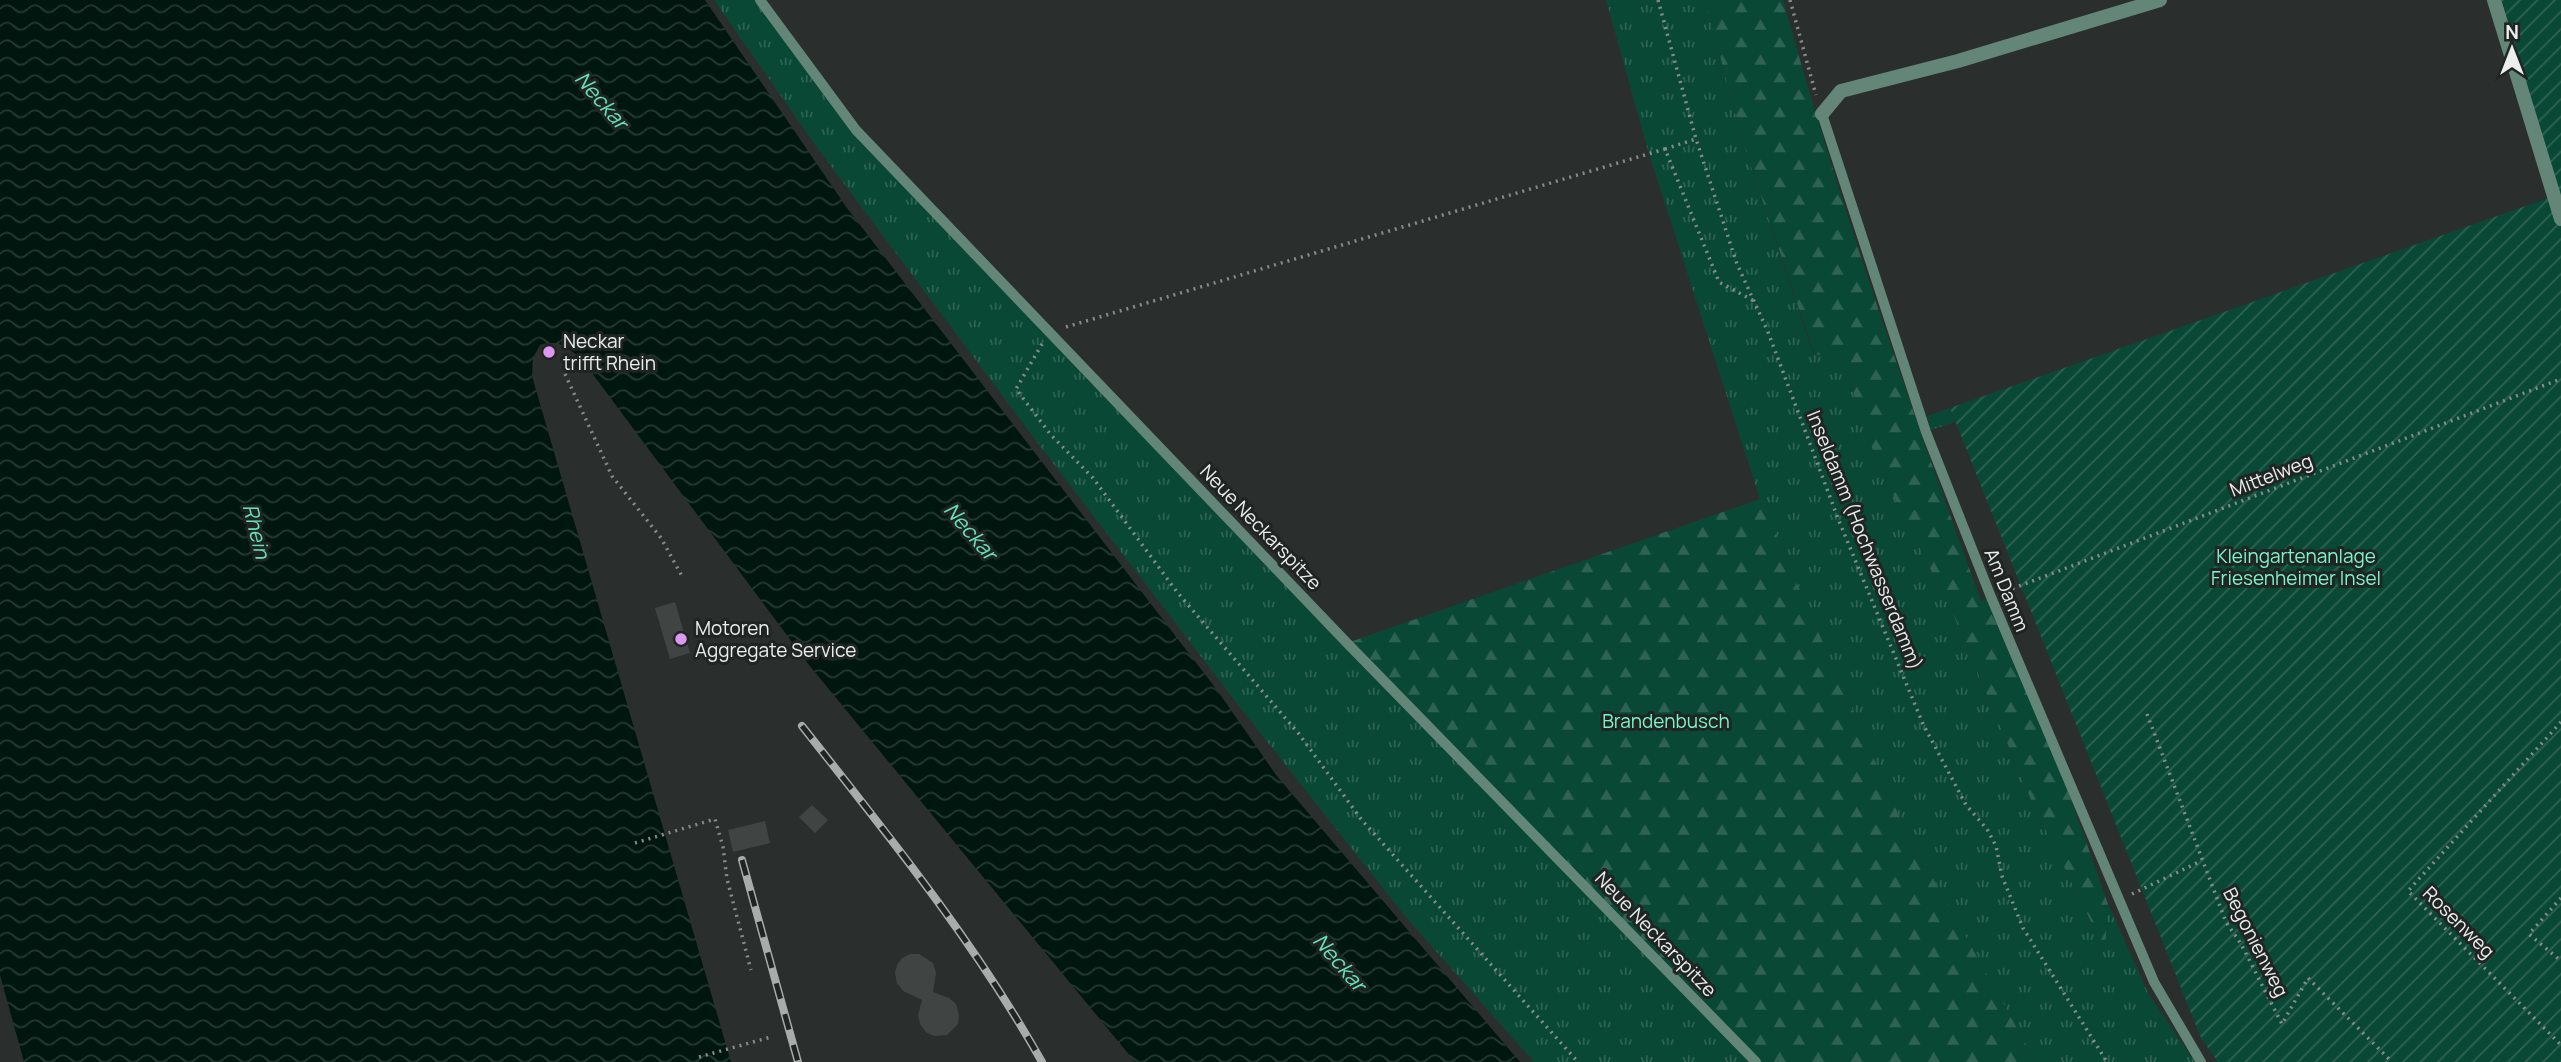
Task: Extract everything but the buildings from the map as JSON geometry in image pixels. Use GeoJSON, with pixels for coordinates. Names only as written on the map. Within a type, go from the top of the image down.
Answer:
{"type":"FeatureCollection","features":[{"type":"Feature","properties":{"kind":"street"},"geometry":{"type":"LineString","coordinates":[[1822,114],[1841,91],[1958,61],[2160,0]]}},
{"type":"Feature","properties":{"kind":"street"},"geometry":{"type":"LineString","coordinates":[[2494,0],[2561,219]]}},
{"type":"Feature","properties":{"kind":"lane","name":"Neue Neckarspitze"},"geometry":{"type":"LineString","coordinates":[[761,0],[856,130],[1347,643],[1756,1062]]}},
{"type":"Feature","properties":{"kind":"lane","name":"Am Damm"},"geometry":{"type":"LineString","coordinates":[[1822,114],[1926,432],[1991,597],[2154,982],[2201,1062]]}},
{"type":"Feature","properties":{"kind":"path","name":"Inseldamm (Hochwasserdamm)"},"geometry":{"type":"LineString","coordinates":[[1657,0],[1696,139],[1737,264],[1768,331],[1839,521],[1923,724],[1966,805],[1987,829],[1996,846],[2002,876],[2023,928],[2107,1062]]}},
{"type":"Feature","properties":{"kind":"path"},"geometry":{"type":"LineString","coordinates":[[1790,0],[1822,114]]}},
{"type":"Feature","properties":{"kind":"path"},"geometry":{"type":"LineString","coordinates":[[1578,1062],[1361,819],[1299,734],[1177,592],[1093,478],[1051,435],[1016,389],[1049,332],[1696,139]]}},
{"type":"Feature","properties":{"kind":"path"},"geometry":{"type":"LineString","coordinates":[[1665,149],[1719,282],[1754,301]]}},
{"type":"Feature","properties":{"kind":"path"},"geometry":{"type":"LineString","coordinates":[[565,374],[612,476],[661,538],[683,578]]}},
{"type":"Feature","properties":{"kind":"path","name":"Mittelweg"},"geometry":{"type":"LineString","coordinates":[[1991,597],[2561,379]]}},
{"type":"Feature","properties":{"kind":"path","name":"Begonienweg"},"geometry":{"type":"LineString","coordinates":[[2147,714],[2226,922],[2241,944],[2283,1024],[2308,978],[2392,1062]]}},
{"type":"Feature","properties":{"kind":"path","name":"Rosenweg"},"geometry":{"type":"LineString","coordinates":[[2561,722],[2408,891],[2561,1045]]}},
{"type":"Feature","properties":{"kind":"path"},"geometry":{"type":"LineString","coordinates":[[635,844],[715,819],[723,847],[727,879],[751,970]]}},
{"type":"Feature","properties":{"kind":"path"},"geometry":{"type":"LineString","coordinates":[[2118,900],[2202,861]]}},
{"type":"Feature","properties":{"kind":"path"},"geometry":{"type":"LineString","coordinates":[[2561,898],[2529,934],[2561,961]]}},
{"type":"Feature","properties":{"kind":"path"},"geometry":{"type":"LineString","coordinates":[[699,1057],[771,1037]]}},
{"type":"Feature","properties":{"kind":"green space"},"geometry":{"type":"Polygon","coordinates":[[[714,0],[760,0],[856,130],[1756,1062],[1534,1062],[1405,916],[1239,706],[816,146],[714,0]]]}},
{"type":"Feature","properties":{"kind":"green space"},"geometry":{"type":"Polygon","coordinates":[[[1606,0],[1705,0],[1743,142],[1813,354],[1842,359],[1877,463],[1953,614],[2032,802],[2104,948],[2108,904],[2149,995],[2195,1062],[2036,1062],[1903,825],[1760,499],[1649,154],[1606,0]]]}},
{"type":"Feature","properties":{"kind":"green space"},"geometry":{"type":"Polygon","coordinates":[[[1705,0],[1783,0],[1851,227],[1954,527],[1981,601],[1991,597],[2050,740],[2108,904],[2105,950],[2032,802],[1953,614],[1877,463],[1842,359],[1814,354],[1743,142],[1705,0]]]}},
{"type":"Feature","properties":{"kind":"green space","name":"Kleingartenanlage Friesenheimer Insel"},"geometry":{"type":"Polygon","coordinates":[[[2501,0],[2561,0],[2561,1062],[2218,1062],[2201,1038],[1950,408],[2560,194],[2501,0]]]}},
{"type":"Feature","properties":{"kind":"green space"},"geometry":{"type":"Polygon","coordinates":[[[1950,408],[1955,422],[1931,430],[1927,416],[1950,408]]]}},
{"type":"Feature","properties":{"kind":"green space","name":"Brandenbusch"},"geometry":{"type":"Polygon","coordinates":[[[1760,499],[1903,825],[2036,1062],[1756,1062],[1347,643],[1760,499]]]}},
{"type":"Feature","properties":{"kind":"water"},"geometry":{"type":"Polygon","coordinates":[[[0,0],[705,0],[847,208],[1217,690],[1276,775],[1520,1062],[1135,1062],[809,665],[583,361],[558,344],[547,343],[540,345],[533,358],[532,376],[731,1062],[24,1062],[0,975],[0,0]]]}},
{"type":"Feature","properties":{"kind":"railway"},"geometry":{"type":"LineString","coordinates":[[802,726],[959,931],[1016,1017],[1042,1062]]}},
{"type":"Feature","properties":{"kind":"railway"},"geometry":{"type":"LineString","coordinates":[[742,860],[798,1062]]}},
{"type":"Feature","properties":{"kind":"place","name":"Neckar trifft Rhein"},"geometry":{"type":"Point","coordinates":[549,352]}},
{"type":"Feature","properties":{"kind":"place","name":"Motoren Aggregate Service"},"geometry":{"type":"Point","coordinates":[681,639]}},
{"type":"Feature","properties":{"kind":"water label","name":"Neckar"},"geometry":{"type":"Point","coordinates":[602,100]}},
{"type":"Feature","properties":{"kind":"water label","name":"Rhein"},"geometry":{"type":"Point","coordinates":[257,531]}},
{"type":"Feature","properties":{"kind":"water label","name":"Neckar"},"geometry":{"type":"Point","coordinates":[971,531]}},
{"type":"Feature","properties":{"kind":"water label","name":"Neckar"},"geometry":{"type":"Point","coordinates":[1340,962]}}]}
